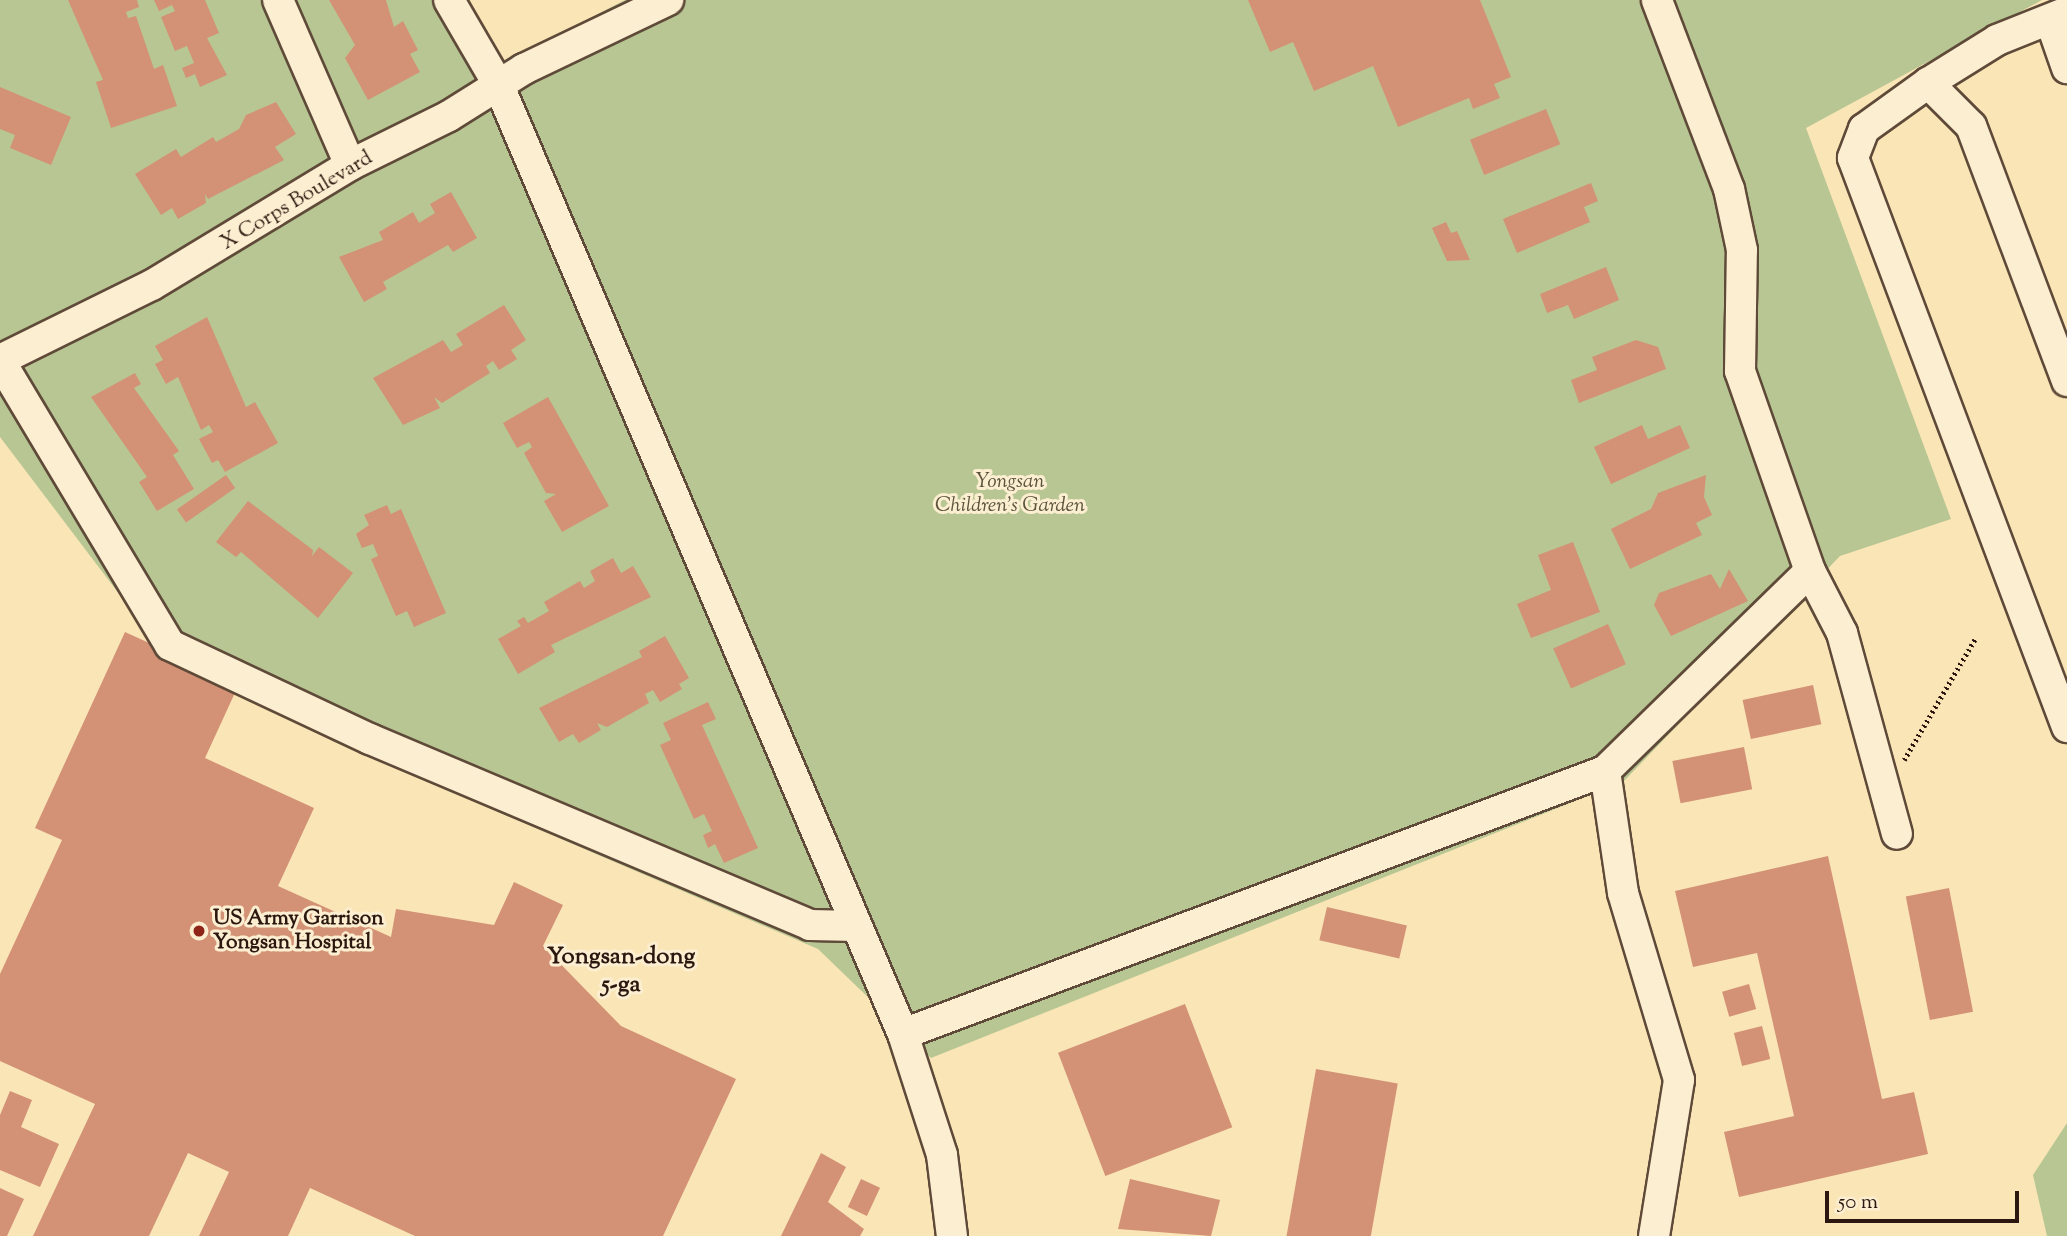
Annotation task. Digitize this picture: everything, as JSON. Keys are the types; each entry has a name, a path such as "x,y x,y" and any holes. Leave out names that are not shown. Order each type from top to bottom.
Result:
{"lane":[{"path":"278,0 350,165"},
{"path":"449,0 499,86 903,1034 942,1155 952,1236"},
{"name":"X Corps Boulevard","path":"0,361 234,240 350,165 667,0"},
{"path":"1657,0 1729,189 1742,250 1740,371 1810,571 1842,633 1897,834"},
{"path":"2067,68 2059,17 1997,40 1928,83 1864,129 1853,158 2067,727"},
{"path":"1928,83 1971,126 2067,381"},
{"path":"0,361 170,645 370,739 810,925 856,926"},
{"path":"903,1034 1605,771 1810,571"},
{"path":"1605,771 1623,893 1679,1080 1654,1236"}],"path":[{"path":"1884,786 1925,734 1975,639"}],"green space":[{"name":"Yongsan Children's Garden","path":"0,0 468,0 503,63 625,0 2042,0 1806,128 1951,519 1840,556 1623,782 931,1058 818,949 332,741 132,611 0,437"},
{"path":"2067,1123 2067,1236 2047,1236 2033,1175"}],"building":[{"path":"68,0 137,0 139,7 126,12 128,18 136,16 154,69 163,65 177,106 111,128 96,82 103,80"},
{"path":"154,0 205,0 219,33 207,38 227,75 200,87 195,74 186,78 182,68 194,63 187,46 175,51 161,17 175,11 172,5 159,11"},
{"path":"329,0 386,0 394,27 403,21 418,50 410,54 420,72 368,100 345,58 355,45"},
{"path":"1248,0 1480,0 1511,77 1494,84 1500,98 1473,109 1469,98 1398,127 1373,66 1314,91 1293,42 1270,52"},
{"path":"0,87 71,117 51,165 10,148 15,135 0,129"},
{"path":"276,102 296,134 275,147 284,160 208,199 205,194 206,203 178,219 172,208 161,215 135,174 176,149 181,157 213,137 216,142 239,129 246,115"},
{"path":"1546,109 1560,144 1484,175 1470,140"},
{"path":"1591,183 1598,201 1584,207 1590,222 1517,253 1503,219"},
{"path":"451,192 477,238 453,252 448,245 383,282 387,289 364,302 339,257 383,240 379,232 413,212 419,223 435,213 430,204"},
{"path":"1446,222 1451,233 1457,231 1470,260 1447,261 1432,228"},
{"path":"1606,267 1619,300 1574,319 1568,305 1547,313 1540,294"},
{"path":"504,305 526,340 511,350 517,359 499,370 493,361 486,366 490,373 442,403 434,397 440,408 403,425 373,378 443,340 451,352 463,345 456,334"},
{"path":"207,317 246,407 255,402 278,443 225,472 218,460 212,463 199,439 213,432 209,425 201,430 178,377 166,384 155,364 163,360 155,346"},
{"path":"1636,340 1658,347 1666,369 1579,403 1571,380 1597,370 1592,357"},
{"path":"135,373 141,384 134,388 179,451 173,455 194,489 157,511 139,482 147,477 91,397"},
{"path":"548,397 609,506 562,532 544,501 556,494 546,493 524,453 532,447 529,442 517,448 503,423"},
{"path":"1642,425 1648,439 1680,425 1690,448 1611,484 1594,447"},
{"path":"226,475 235,488 186,523 177,509"},
{"path":"1706,475 1704,497 1712,515 1696,523 1702,535 1630,569 1611,529 1651,509 1658,493"},
{"path":"248,501 313,550 312,556 319,547 353,573 318,618 241,552 236,557 216,542"},
{"path":"387,505 391,514 401,509 446,613 414,627 407,611 396,616 371,559 378,556 373,544 362,548 356,534 369,525 364,515"},
{"path":"1573,542 1600,612 1531,638 1517,604 1551,590 1538,555"},
{"path":"613,558 621,573 633,566 651,597 551,645 555,652 518,674 498,639 521,626 517,621 524,617 528,623 549,611 544,602 580,581 584,588 595,581 590,571"},
{"path":"1729,569 1748,601 1671,636 1654,605 1659,593 1711,574 1720,589"},
{"path":"1608,624 1626,664 1571,689 1553,648"},
{"name":"US Army Garrison Yongsan Hospital","path":"125,632 239,684 205,758 314,808 278,886 391,937 396,909 494,925 514,882 563,905 543,946 621,1026 736,1079 663,1236 415,1236 310,1188 288,1236 199,1236 229,1172 188,1153 149,1236 33,1236 95,1104 0,1061 0,974 62,840 35,828"},
{"path":"665,636 689,678 679,684 682,689 660,702 653,690 645,694 649,703 607,727 597,723 601,730 579,743 573,734 559,742 539,708 642,657 639,651"},
{"path":"1813,685 1821,724 1751,739 1743,700"},
{"path":"708,702 716,719 702,725 758,848 724,863 715,844 708,848 703,835 712,831 704,814 694,819 660,745 671,740 663,723"},
{"path":"1744,747 1752,789 1681,803 1672,761"},
{"path":"1828,856 1882,1099 1914,1092 1928,1154 1739,1197 1724,1132 1794,1116 1757,953 1693,967 1675,891"},
{"path":"1949,888 1973,1012 1930,1020 1906,896"},
{"path":"1327,907 1407,925 1399,959 1319,940"},
{"path":"1749,984 1756,1009 1729,1017 1722,992"},
{"path":"1185,1004 1232,1127 1105,1176 1058,1053"},
{"path":"1762,1026 1770,1059 1742,1066 1734,1033"},
{"path":"1316,1069 1398,1083 1371,1236 1287,1236"},
{"path":"10,1091 32,1100 21,1127 59,1144 40,1187 0,1170 0,1115"},
{"path":"821,1153 846,1167 828,1202 864,1229 860,1236 781,1236"},
{"path":"861,1179 880,1188 867,1216 848,1207"},
{"path":"1130,1179 1220,1200 1211,1236 1118,1229"},
{"path":"0,1188 24,1199 7,1236 0,1236"}],"place":[{"name":"US Army Garrison Yongsan Hospital","path":"199,931"}],"district":[{"name":"Yongsan-dong 5-ga","path":"621,972"}]}
